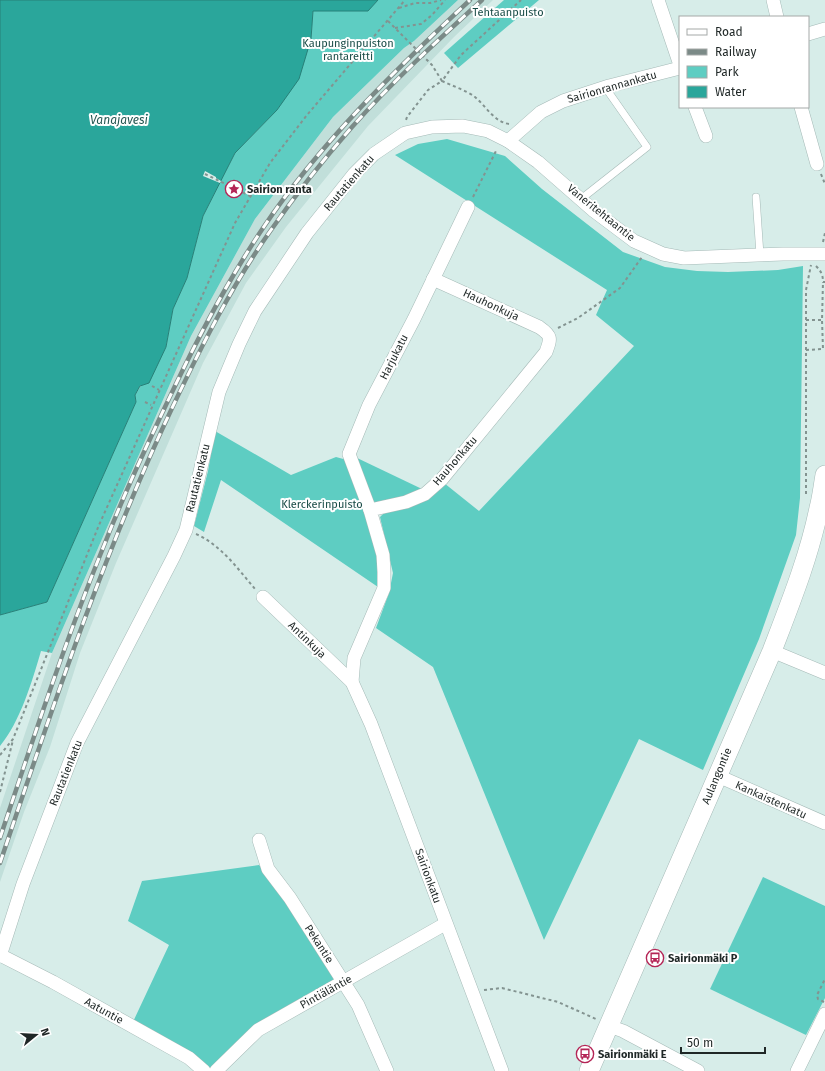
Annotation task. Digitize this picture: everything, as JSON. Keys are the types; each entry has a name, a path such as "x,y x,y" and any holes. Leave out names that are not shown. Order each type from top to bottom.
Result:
{"main road":[{"name":"Aulangontie","path":"589,1071 604,1024 718,776 772,650 796,586 809,545 819,509 825,475"}],"street":[{"path":"658,0 679,63"},
{"path":"773,0 778,16"},
{"path":"809,34 825,28"},
{"name":"Sairionrannankatu","path":"503,144 541,112 563,101 605,87 679,66"},
{"path":"695,108 706,136"},
{"path":"801,108 817,164"},
{"name":"Rautatienkatu","path":"0,955 23,884 77,744 186,530 219,392 238,344 256,311 307,233 354,174 374,154 405,133 432,127 462,126 488,131 503,144"},
{"name":"Vaneritehtaantie","path":"503,144 538,162 594,211 634,241 663,254 684,258 760,255 819,257"},
{"name":"Harjukatu","path":"370,510 349,454 369,405 414,319 468,207"},
{"name":"Hauhonkuja","path":"433,279 539,327 548,333"},
{"name":"Hauhonkatu","path":"370,510 406,502 425,494 442,479 546,352 550,338 548,333"},
{"path":"352,682 354,658 384,588 383,555 370,510"},
{"name":"Antinkuja","path":"263,597 352,682"},
{"path":"772,650 825,673"},
{"name":"Sairionkatu","path":"352,682 370,724 502,1071"},
{"name":"Kankaistenkatu","path":"718,776 825,823"},
{"name":"Pekantie","path":"259,840 268,868 290,898 345,981 358,1005 387,1071"},
{"name":"Pintiäläntie","path":"216,1071 258,1030 445,924"},
{"name":"Aatuntie","path":"0,955 53,982 189,1058 204,1071"},
{"path":"797,1071 825,1014"},
{"path":"604,1024 623,1031 698,1071"}],"lane":[{"path":"582,199 647,147 605,87"},
{"path":"756,196 760,255"}],"path":[{"path":"0,792 13,739 98,525 235,223 270,164 307,116 405,0"},
{"path":"398,8 415,3 430,3 441,0"},
{"path":"395,28 421,24 432,15 445,0"},
{"path":"405,133 407,117 428,90 442,81 461,55 521,0"},
{"path":"388,21 432,65 442,81 474,97 495,117 504,123"},
{"path":"468,207 488,164 503,144"},
{"path":"205,174 250,196"},
{"path":"806,498 806,290 819,257 825,233"},
{"path":"548,333 578,318 620,288 645,253"},
{"path":"806,350 822,349 824,282 820,269 819,257"},
{"path":"806,320 822,320"},
{"path":"152,386 159,390"},
{"path":"144,402 152,405"},
{"path":"186,530 207,539 231,561 263,597"},
{"path":"0,755 13,739"},
{"path":"825,979 817,995 818,1000 825,1003"},
{"path":"471,991 502,988 544,998 558,1002 604,1024"}],"shaded area":[{"path":"458,0 493,0 454,37 368,126 286,227 246,283 203,363 116,563 80,653 50,747 24,812 0,882 0,808 52,653 191,336 255,219 333,117 404,48 414,41"}],"green space":[{"name":"Kaupunginpuiston rantareitti","path":"378,0 458,0 414,41 404,48 333,117 255,219 191,336 52,653 41,651 25,701 14,725 0,746 0,615 47,602 136,402 135,395 166,347 173,309 187,278 203,216 235,153 277,110 311,39 313,10 367,11"},
{"name":"Tehtaanpuisto","path":"504,0 539,0 458,68 444,53"},
{"path":"447,139 505,156 542,189 623,252 665,267 697,271 728,272 778,270 803,266 800,498 796,535 759,639 703,770 639,739 544,940 433,667 376,628 389,593 393,573 380,517 386,511 444,483 479,511 634,346 596,315 607,290 395,155 418,144"},
{"name":"Klerckerinpuisto","path":"215,431 291,475 336,457 347,460 366,513 377,553 378,587 221,480 204,532 194,526 208,471"},
{"path":"355,457 422,489 408,497 377,505 371,498"},
{"path":"259,865 269,877 335,980 210,1071 132,1024 169,945 128,921 142,881"},
{"path":"763,877 825,906 825,998 806,1035 710,989"}],"water":[{"name":"Vanajavesi","path":"0,0 378,0 368,11 313,11 311,39 299,79 277,110 235,153 203,216 187,278 173,309 166,347 149,383 140,386 135,395 136,402 47,602 0,615"}],"pier":[{"path":"205,171 221,181 220,183 203,176"}],"railway":[{"path":"0,838 63,652 111,528 137,467 170,397 194,347 220,299 263,228 309,166 387,80 470,0"},
{"path":"0,863 59,690 101,575 124,518 173,406 206,338 230,294 280,217 341,139 399,78 482,0"}],"place":[{"name":"Sairion ranta","path":"234,189"},
{"name":"Sairionmäki P","path":"655,958"},
{"name":"Sairionmäki E","path":"585,1054"}]}
